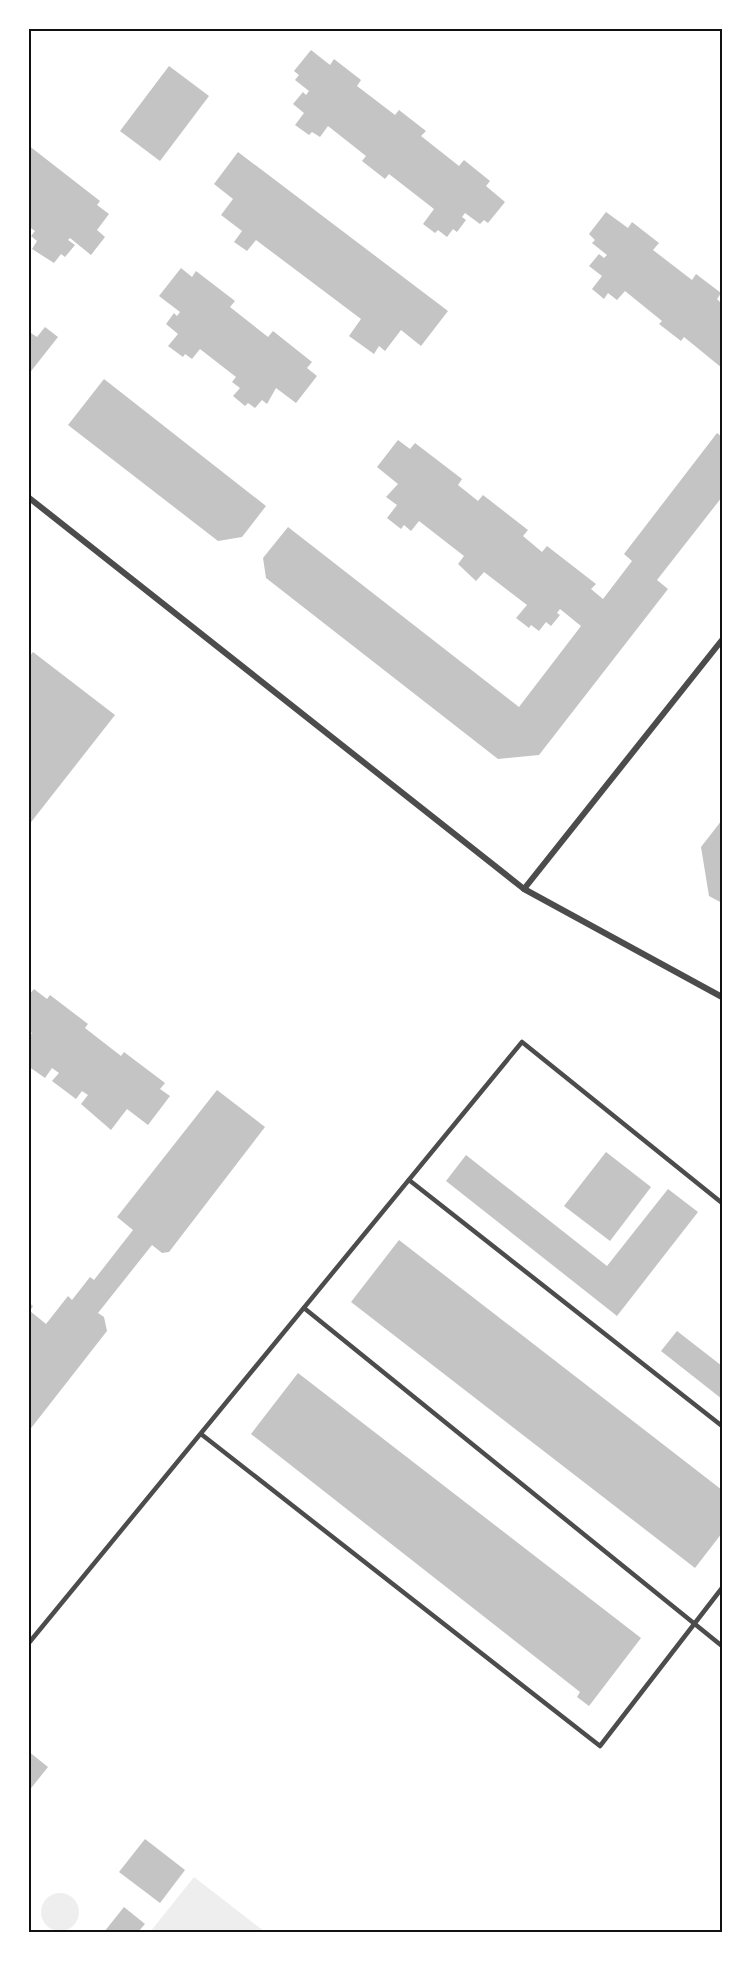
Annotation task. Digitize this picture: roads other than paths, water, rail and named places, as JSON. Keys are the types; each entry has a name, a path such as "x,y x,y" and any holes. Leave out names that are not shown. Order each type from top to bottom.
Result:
{"street":[{"path":"28,498 524,889 723,997"},
{"path":"524,889 723,640"}],"lane":[{"path":"28,1644 522,1042 723,1203"},
{"path":"409,1180 723,1426"},
{"path":"304,1308 723,1646"},
{"path":"201,1434 600,1746 723,1588"}]}
